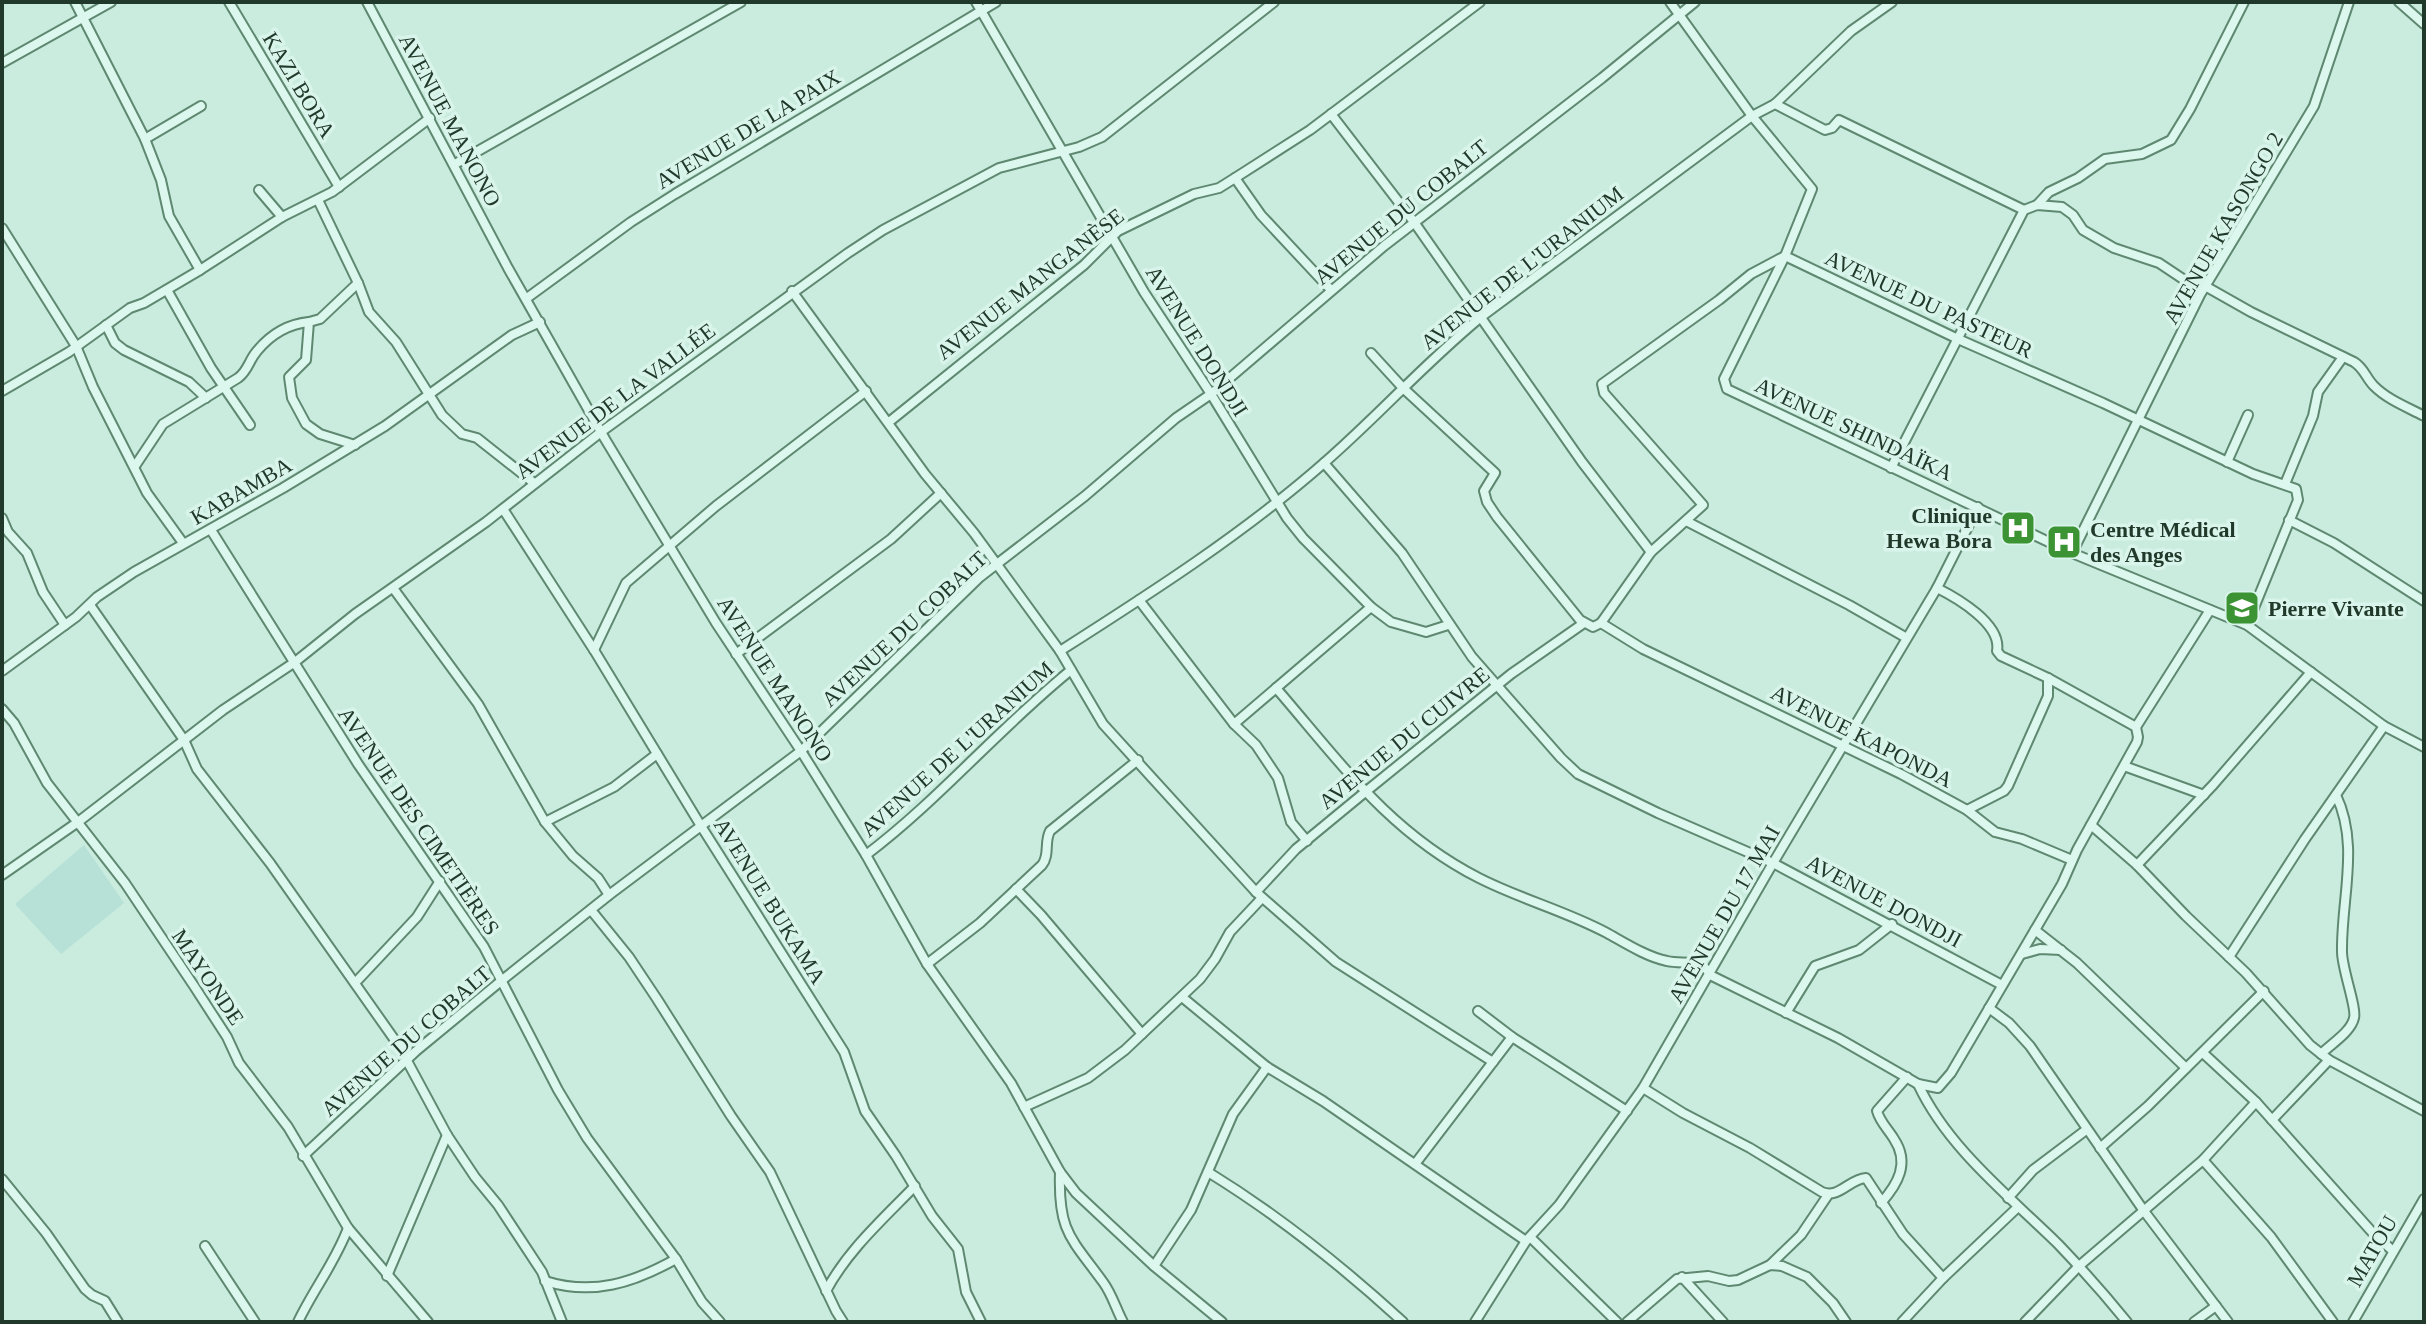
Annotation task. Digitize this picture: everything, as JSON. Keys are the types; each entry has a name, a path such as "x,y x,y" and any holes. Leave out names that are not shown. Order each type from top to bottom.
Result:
{"street":[{"path":"75,2 145,139 161,180 169,216 200,270"},
{"path":"2,63 111,2"},
{"name":"KAZI BORA","path":"229,2 339,187"},
{"name":"AVENUE MANONO","path":"367,2 479,214 601,432 736,654 866,855 927,964 1011,1083 1060,1172 1076,1193 1154,1266 1222,1322"},
{"path":"455,164 741,2"},
{"name":"AVENUE DE LA PAIX","path":"527,298 675,194 978,6 996,2"},
{"name":"AVENUE DE LA VALLÉE","path":"2,875 78,822 223,710 295,662 503,509 601,432 792,291 883,230 981,177 1017,162 1091,143 1274,2"},
{"name":"AVENUE MANGANÈSE","path":"889,422 1084,265 1124,227 1194,194 1219,188 1235,178 1331,114 1480,2"},
{"path":"1371,353 1403,388 1495,473 1484,491 1491,509 1584,623 1595,627 1601,623 1651,552 1701,510 1702,503 1601,386 1751,274 1785,256 1811,196 1811,186 1752,116 1670,2"},
{"name":"AVENUE DU COBALT","path":"303,1156 407,1060 501,981 609,895 801,751 962,592 1094,488 1176,418 1211,394 1414,222 1602,78 1695,2"},
{"name":"AVENUE DE L'URANIUM","path":"1060,651 1243,528 1324,463 1447,345 1481,317 1752,116 1775,104 1851,31 1892,2"},
{"path":"2037,205 2049,192 2078,178 2105,159 2142,154 2171,140 2244,2"},
{"name":"AVENUE KASONGO 2","path":"2072,553 2205,286 2314,106 2349,2"},
{"path":"2399,2 2424,24"},
{"name":"AVENUE DONDJI","path":"978,6 1164,325 1303,538 1371,607 1391,622 1426,632 1448,625"},
{"path":"1775,104 1825,130 1832,128 1839,120 2024,210"},
{"path":"145,139 201,106"},
{"path":"1331,114 1414,222 1582,462 1651,552"},
{"path":"2,391 76,346 130,308 167,290 282,217 339,187 430,118"},
{"path":"1235,178 1261,215 1331,290"},
{"path":"259,190 282,217"},
{"path":"318,200 369,312 396,342 455,429 483,442 534,483"},
{"path":"1891,468 2024,210 2037,205 2062,207 2073,215 2083,230 2114,248 2159,263 2183,279 2205,286 2251,312 2359,364 2373,385 2424,416"},
{"name":"KABAMBA","path":"2,228 76,346 93,387 156,508 183,543 211,530 355,445 512,335 540,322"},
{"name":"AVENUE DU PASTEUR","path":"1785,256 2227,462 2285,484"},
{"name":"AVENUE SHINDAÏKA","path":"1785,256 1724,379 1725,386 1731,391 2072,553 2247,625 2384,726 2424,747"},
{"path":"135,466 163,424 245,373 257,350 274,334 295,323 320,319 358,283"},
{"path":"167,290 211,368 250,425"},
{"path":"792,291 1060,651 1093,710 1259,895 1336,962 1493,1062"},
{"path":"309,322 306,360 289,377 292,398 306,424 320,434 355,445"},
{"path":"106,325 115,343 124,350 189,382 206,398"},
{"path":"2247,625 2299,494 2285,484 2313,416 2318,392 2343,357"},
{"path":"594,650 626,583 716,506 866,391"},
{"path":"2227,462 2248,415"},
{"name":"AVENUE DONDJI","path":"1324,463 1402,553 1448,625 1496,685 1570,767 1586,779 1773,863 2002,985"},
{"path":"736,654 891,539 941,493"},
{"name":"AVENUE DU 17 MAI","path":"1475,1322 1528,1239 1559,1205 1643,1088 1905,637 1937,588 1978,507"},
{"name":"AVENUE BUKAMA","path":"503,509 844,1052 865,1111 932,1216 958,1249 966,1292 981,1322"},
{"path":"2,518 8,532 27,553 50,603 65,625"},
{"path":"2289,520 2359,558 2424,601"},
{"path":"1688,522 1905,637"},
{"name":"AVENUE DES CIMETIÈRES","path":"211,530 351,753 484,947 587,1138 676,1259 702,1302 720,1322"},
{"path":"2,671 65,625 97,597 183,543"},
{"path":"393,588 478,704 545,822 573,856 598,878 609,895"},
{"path":"1937,588 1961,600 1982,619 1998,643 1997,651 2001,656 2048,678 2136,727"},
{"path":"1139,600 1234,724 1256,745 1278,778 1291,822 1307,841"},
{"path":"90,605 184,740 197,769 270,863 407,1060 447,1135 498,1205 545,1281 560,1321"},
{"path":"1234,724 1371,607"},
{"path":"1276,688 1364,793 1428,847 1478,877 1576,917 1662,960 1701,964 1710,975 1838,1038 1918,1084 1932,1088 1943,1085 2022,954 2138,739 2136,727 2210,610"},
{"name":"AVENUE DU CUIVRE","path":"1024,1107 1096,1073 1142,1034 1207,970 1230,932 1307,841 1496,685 1584,623"},
{"name":"AVENUE KAPONDA","path":"1601,623 1643,649 1901,774 1967,810 1995,832 2022,839 2072,860"},
{"name":"AVENUE DE L'URANIUM","path":"866,855 919,812 1071,670"},
{"path":"2137,865 2204,795 2311,672"},
{"path":"1967,810 2008,786 2048,696 2048,678"},
{"name":"MAYONDE","path":"2,709 14,723 47,783 125,883 227,1037 239,1063 288,1127 303,1156"},
{"path":"2229,957 2384,726"},
{"path":"545,822 614,787 657,754"},
{"path":"927,964 980,923 1045,861 1050,831 1138,760"},
{"path":"2124,766 2204,795"},
{"path":"2321,1054 2350,1026 2355,1014 2341,951 2348,897 2348,827 2336,795"},
{"path":"2091,825 2137,865 2264,991 2321,1054 2424,1111"},
{"path":"355,983 417,917 440,881"},
{"path":"1016,889 1142,1034"},
{"path":"591,910 636,968 770,1172 843,1322"},
{"path":"1786,1013 1815,966 1859,950 1892,924"},
{"path":"2035,930 2062,950 2186,1068"},
{"path":"2022,954 2040,949 2062,950"},
{"path":"2100,1148 2148,1106 2264,991"},
{"path":"1182,997 1267,1067 1528,1239 1617,1322"},
{"path":"1989,1008 2009,1023 2030,1046 2144,1211 2228,1322"},
{"path":"1478,1011 1512,1037 1627,1111"},
{"path":"1415,1164 1512,1037"},
{"path":"2203,1053 2256,1102 2372,1232 2393,1251"},
{"path":"2272,1120 2329,1060"},
{"path":"1154,1266 1191,1210 1233,1114 1267,1067"},
{"path":"1881,1203 1897,1185 1900,1169 1896,1142 1877,1111 1907,1077"},
{"path":"1918,1084 1932,1112 2008,1198 2079,1266 2127,1322"},
{"path":"1643,1088 1828,1195 1836,1194 1863,1178 1903,1234 1943,1278"},
{"path":"2025,1322 2079,1266 2203,1160 2256,1102"},
{"path":"2008,1198 2033,1170 2086,1130"},
{"path":"387,1276 447,1135"},
{"path":"303,1156 348,1228 428,1322"},
{"path":"2203,1160 2271,1237 2333,1322"},
{"path":"1060,1172 1060,1207 1066,1232 1105,1284 1123,1322"},
{"path":"1208,1172 1289,1227 1403,1322"},
{"path":"2,1179 85,1289 105,1301 118,1322"},
{"path":"826,1291 836,1272 856,1248 915,1186"},
{"path":"1627,1322 1682,1277 1738,1280 1770,1265 1801,1235 1828,1195"},
{"name":"MATOU","path":"2353,1322 2424,1199"},
{"path":"1902,1322 2018,1207"},
{"path":"298,1322 348,1228"},
{"path":"205,1246 255,1322"},
{"path":"545,1281 562,1286 598,1288 626,1281 676,1259"},
{"path":"1770,1265 1782,1266 1807,1277 1833,1303 1846,1322"},
{"path":"1682,1277 1723,1322"},
{"path":"2194,1322 2216,1306"}],"shaded area":[{"path":"84,845 124,903 61,954 15,904"}],"place":[{"name":"Clinique Hewa Bora","path":"2018,528"},
{"name":"Centre Médical des Anges","path":"2064,542"},
{"name":"Pierre Vivante","path":"2242,608"}]}
